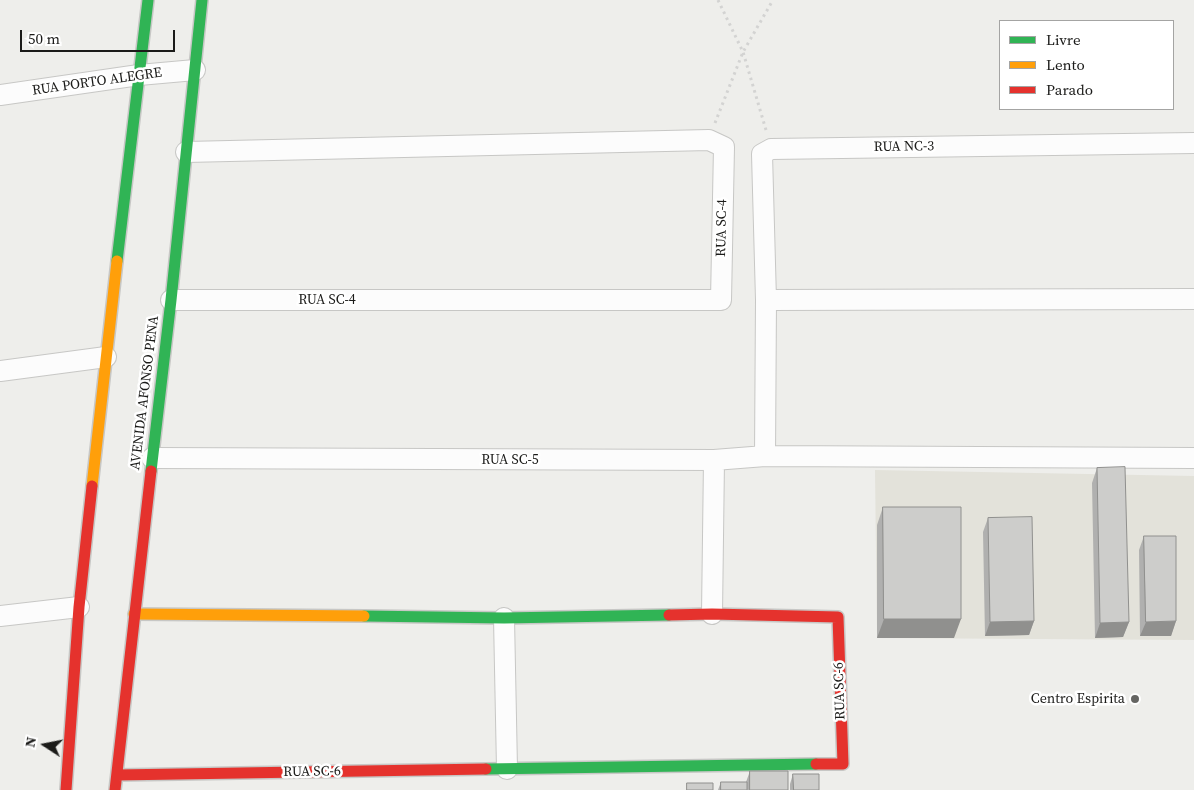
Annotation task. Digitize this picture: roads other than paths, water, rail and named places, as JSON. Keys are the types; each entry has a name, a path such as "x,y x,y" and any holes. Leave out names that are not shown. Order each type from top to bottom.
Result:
{"street":[{"path":"66,790 79,606 148,0"},
{"name":"AVENIDA AFONSO PENA","path":"115,790 171,300 202,0"},
{"name":"RUA PORTO ALEGRE","path":"0,95 139,75 195,70"},
{"name":"RUA SC-4","path":"171,300 721,300 724,146 709,140 186,152"},
{"name":"RUA NC-3","path":"766,300 762,154 771,149 1194,143"},
{"path":"765,456 766,300 1194,299"},
{"path":"0,371 106,357"},
{"path":"712,614 714,460 765,456 1194,458"},
{"name":"RUA SC-5","path":"152,458 714,460"},
{"path":"0,616 79,606"},
{"name":"RUA SC-6","path":"117,776 843,764 838,617 712,614 504,618 134,614"},
{"path":"504,618 508,769"}],"place":[{"name":"Centro Espirita","path":"1135,699"}]}
